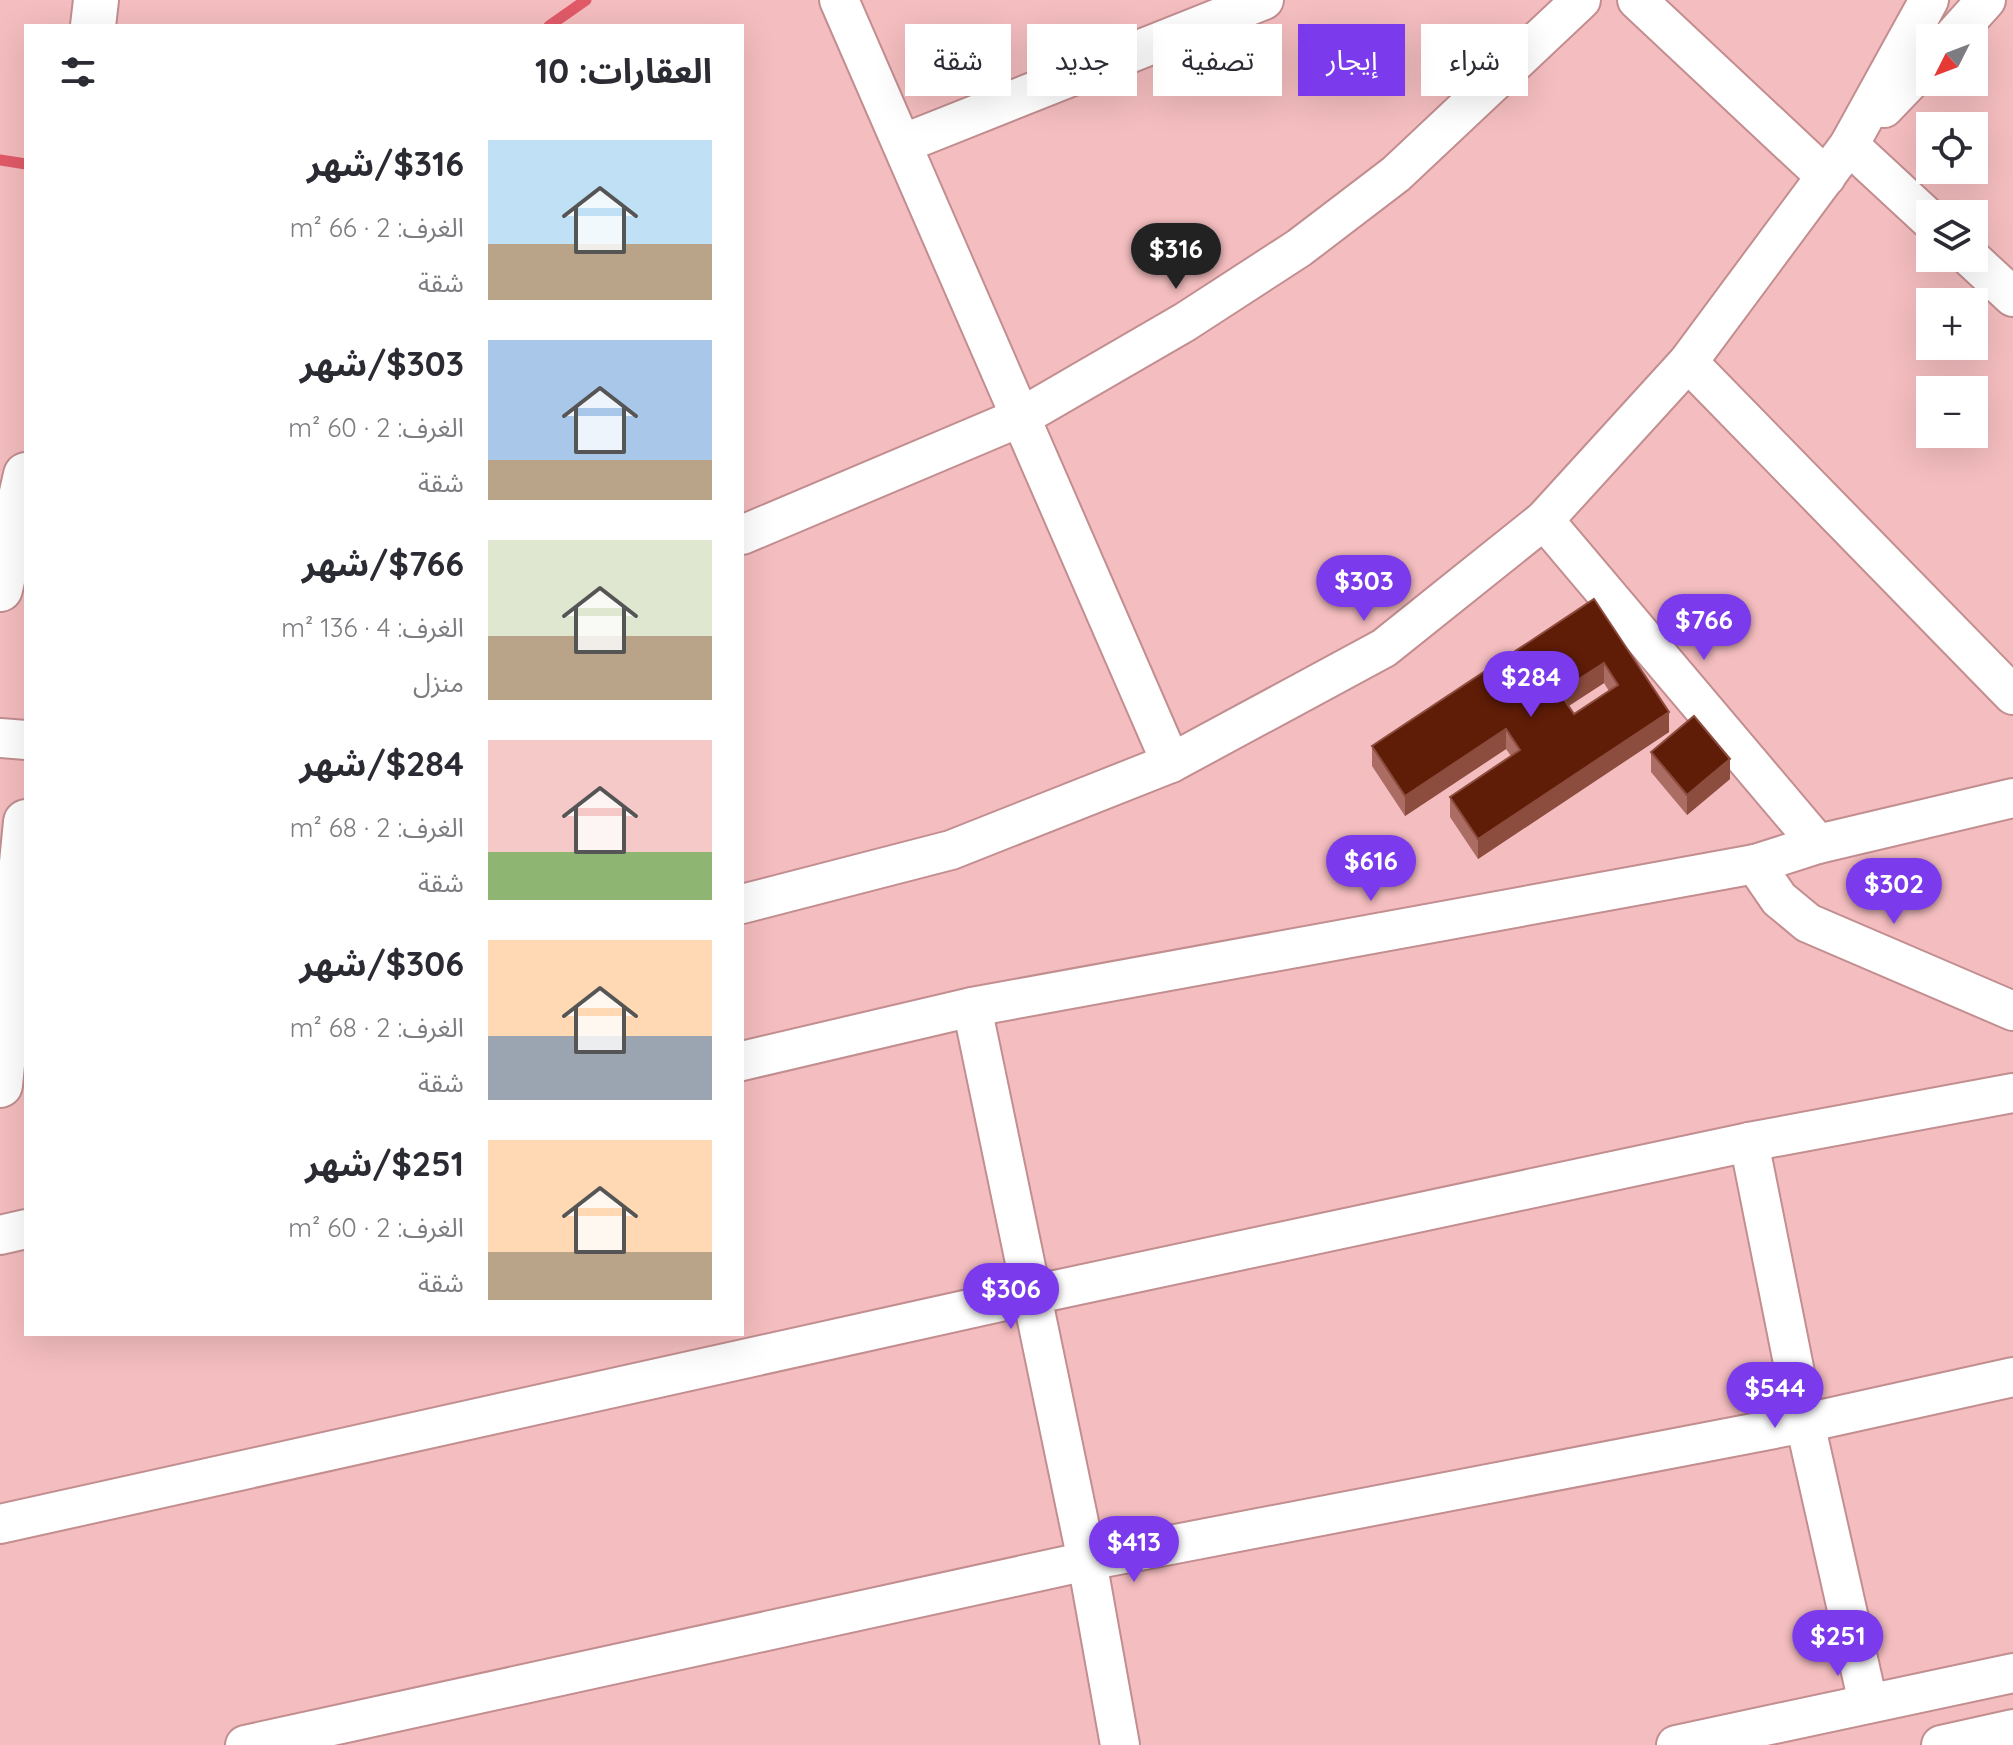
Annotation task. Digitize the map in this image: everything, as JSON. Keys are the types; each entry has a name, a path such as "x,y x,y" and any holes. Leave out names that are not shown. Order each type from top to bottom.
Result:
{"main road":[{"path":"93,24 96,0"},
{"path":"0,589 24,483"},
{"path":"0,1085 24,851"}],"street":[{"path":"839,0 1171,763"},
{"path":"902,144 1264,0"},
{"path":"744,534 1021,417 1185,322 1299,248 1396,174 1581,0"},
{"path":"1637,0 1826,177"},
{"path":"744,903 951,850 1171,763 1384,648 1544,520 1688,362 1849,145 1929,0"},
{"path":"1965,24 1986,0"},
{"path":"1849,145 1916,75"},
{"path":"1849,145 1916,207"},
{"path":"1986,272 2013,297"},
{"path":"1688,362 2013,695"},
{"path":"1544,520 1818,844"},
{"path":"0,738 24,740"},
{"path":"744,1061 972,1007 1755,864 1818,844 2013,798"},
{"path":"1755,864 1779,899 1808,923 2013,1011"},
{"path":"972,1007 1087,1561 1120,1745"},
{"path":"0,1092 24,1086"},
{"path":"0,1524 1032,1295 1749,1142 2013,1093"},
{"path":"1749,1142 1805,1423 1868,1703"},
{"path":"0,1235 24,1229"},
{"path":"245,1745 1087,1561 1805,1423 2013,1377"},
{"path":"1676,1745 2013,1673"},
{"path":"1941,1745 2013,1729"}],"building":[{"path":"1594,599 1669,712 1478,839 1450,797 1520,750 1506,729 1405,796 1372,746","holes":["1604,663 1618,685 1574,714 1559,692"]},
{"path":"1694,716 1730,759 1687,795 1651,752"}],"waterway":[{"path":"552,24 586,0"},
{"path":"0,160 24,164"}]}
